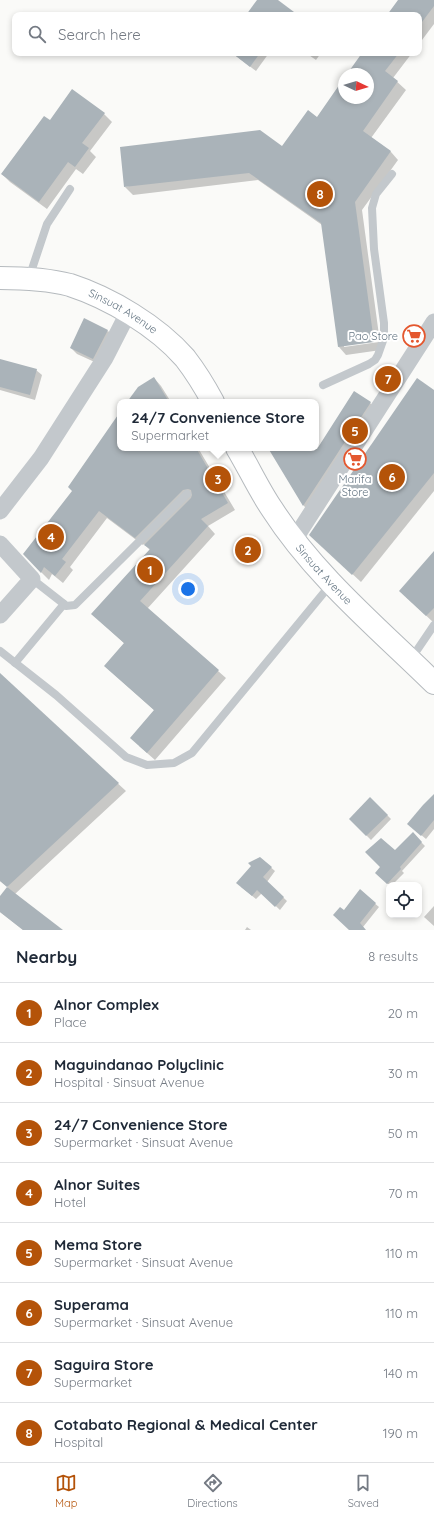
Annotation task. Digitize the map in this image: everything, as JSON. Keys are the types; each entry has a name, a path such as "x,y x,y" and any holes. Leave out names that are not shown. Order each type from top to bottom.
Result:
{"main road":[{"name":"Sinsuat Avenue","path":"0,278 29,278 69,285 113,304 157,331 185,359 210,399"},
{"name":"Sinsuat Avenue","path":"239,451 272,509 294,540 332,584 434,683"}],"street":[{"path":"0,511 41,458 105,358 128,313"},
{"path":"294,540 434,322"},
{"path":"0,544 32,580 0,615"}],"lane":[{"path":"323,385 369,364 375,360 381,350 384,338 384,323 374,249 372,208 376,194 392,174"},
{"path":"29,278 47,224 70,189"},
{"path":"32,580 66,606 75,605 187,494"},
{"path":"0,651 56,695 126,758 147,765 174,763 192,753 332,584"},
{"path":"15,663 64,604"},
{"path":"411,660 434,625"}],"building":[{"path":"257,0 278,0 294,12 248,12"},
{"path":"398,0 434,0 434,6 422,22 422,12 389,12"},
{"path":"236,56 258,56 250,67"},
{"path":"360,56 397,56 385,71 398,81 363,131 391,151 355,202 374,342 338,347 321,223 249,173 124,187 120,147 260,130 282,146 308,110 317,117 338,87 338,104 374,104 374,68 351,68"},
{"path":"72,89 105,113 82,143 89,148 75,167 68,162 39,202 1,174 44,116 50,120"},
{"path":"84,318 108,330 93,359 70,348"},
{"path":"0,359 37,369 30,395 0,387"},
{"path":"154,377 167,399 129,399 138,387"},
{"path":"417,378 434,390 434,473 352,575 309,535"},
{"path":"354,391 371,402 303,506 270,451 319,451 319,446"},
{"path":"117,416 117,451 198,451 228,503 201,519 208,526 140,601 219,670 147,753 130,738 154,710 104,666 124,643 91,614 150,549 144,545 191,498 191,490 183,490 135,538 99,511 62,559 66,562 55,576 44,567 41,573 23,554 72,491 68,487"},
{"path":"434,551 434,608 426,616 399,591"},
{"path":"0,673 119,783 7,887 0,881"},
{"path":"434,794 434,820 421,836 407,824"},
{"path":"370,797 388,815 366,836 349,819"},
{"path":"413,832 422,842 400,867 401,869 386,883 375,873 380,867 365,852 381,838 395,850"},
{"path":"260,857 272,867 263,877 284,897 275,907 257,890 252,896 236,883 251,866 248,863"},
{"path":"7,887 63,930 23,930 0,912 0,896"},
{"path":"360,889 376,903 360,923 366,930 349,930 333,915 340,907 344,910"}],"place":[{"name":"Cotabato Regional & Medical Center","path":"320,194"},
{"name":"Pao Store","path":"414,336"},
{"name":"Saguira Store","path":"388,379"},
{"name":"Mema Store","path":"355,431"},
{"name":"Marifa Store","path":"355,459"},
{"name":"Superama","path":"392,477"},
{"name":"24/7 Convenience Store","path":"218,479"},
{"name":"Alnor Suites","path":"51,537"},
{"name":"Maguindanao Polyclinic","path":"248,550"},
{"name":"Alnor Complex","path":"150,570"}]}
